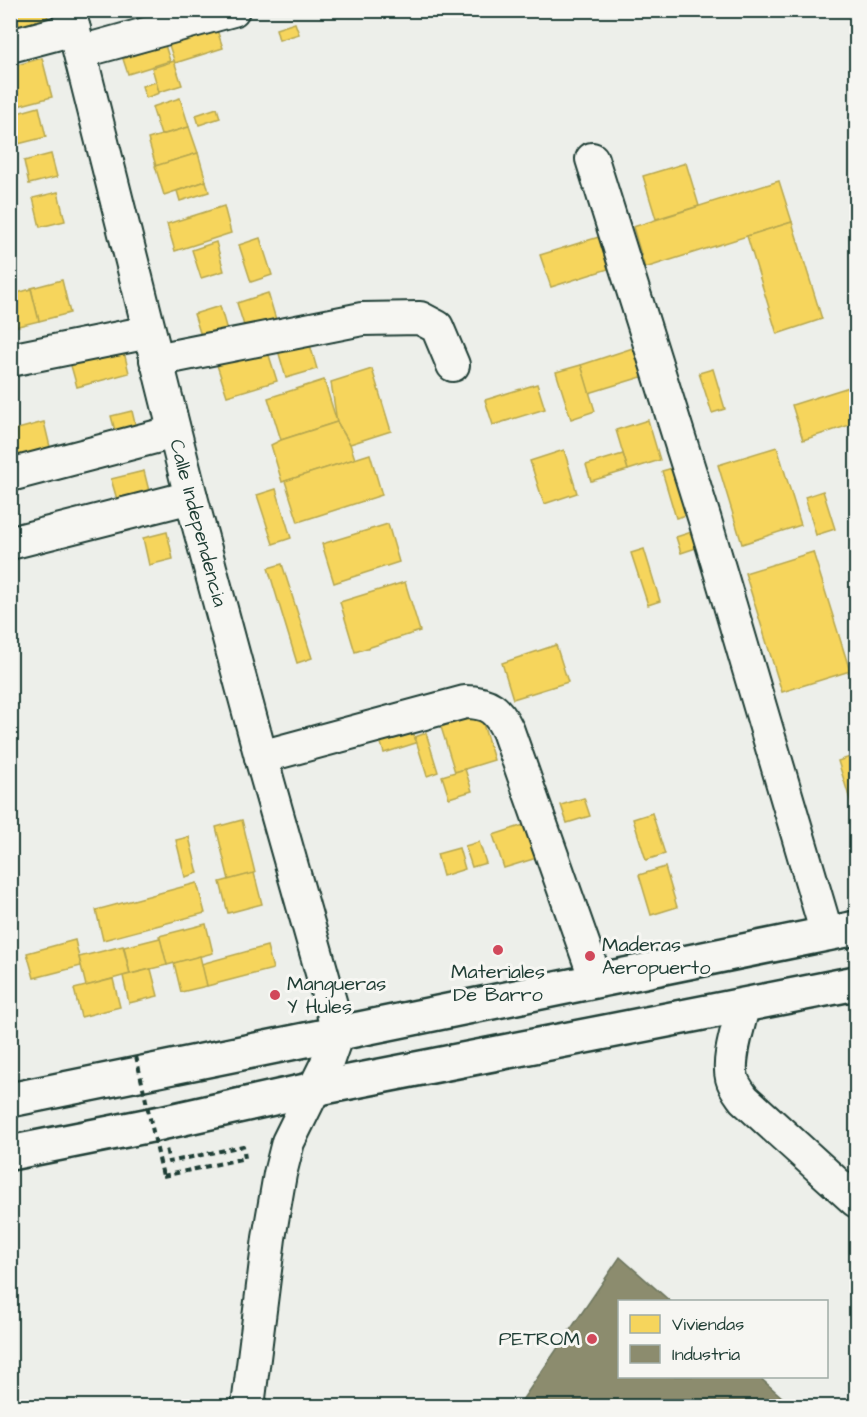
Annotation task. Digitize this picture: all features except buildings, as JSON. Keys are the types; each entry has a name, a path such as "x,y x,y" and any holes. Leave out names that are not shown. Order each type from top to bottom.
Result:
{"main road":[{"path":"10,1100 842,931"},
{"path":"10,1154 314,1089 856,983"}],"street":[{"path":"10,46 74,31 233,10"},
{"name":"Calle Independencia","path":"74,31 191,497 333,1012 337,1034"},
{"path":"592,159 707,528 842,931"},
{"path":"10,360 153,346 362,319 420,318 437,327 453,365"},
{"path":"10,475 174,432"},
{"path":"10,543 191,497"},
{"path":"261,757 465,702 480,702 490,706 501,717 508,731 596,980"},
{"path":"743,1006 731,1065 736,1089 744,1099 856,1201"},
{"path":"248,1407 269,1238 280,1174 288,1142 326,1065 337,1034"}],"path":[{"path":"136,1056 164,1176 245,1158 243,1146 169,1162 161,1123"}],"place":[{"name":"Materiales De Barro","path":"498,950"},
{"name":"Maderas Aeropuerto","path":"590,956"},
{"name":"Mangueras Y Hules","path":"275,995"},
{"name":"PETROM","path":"592,1339"}]}
